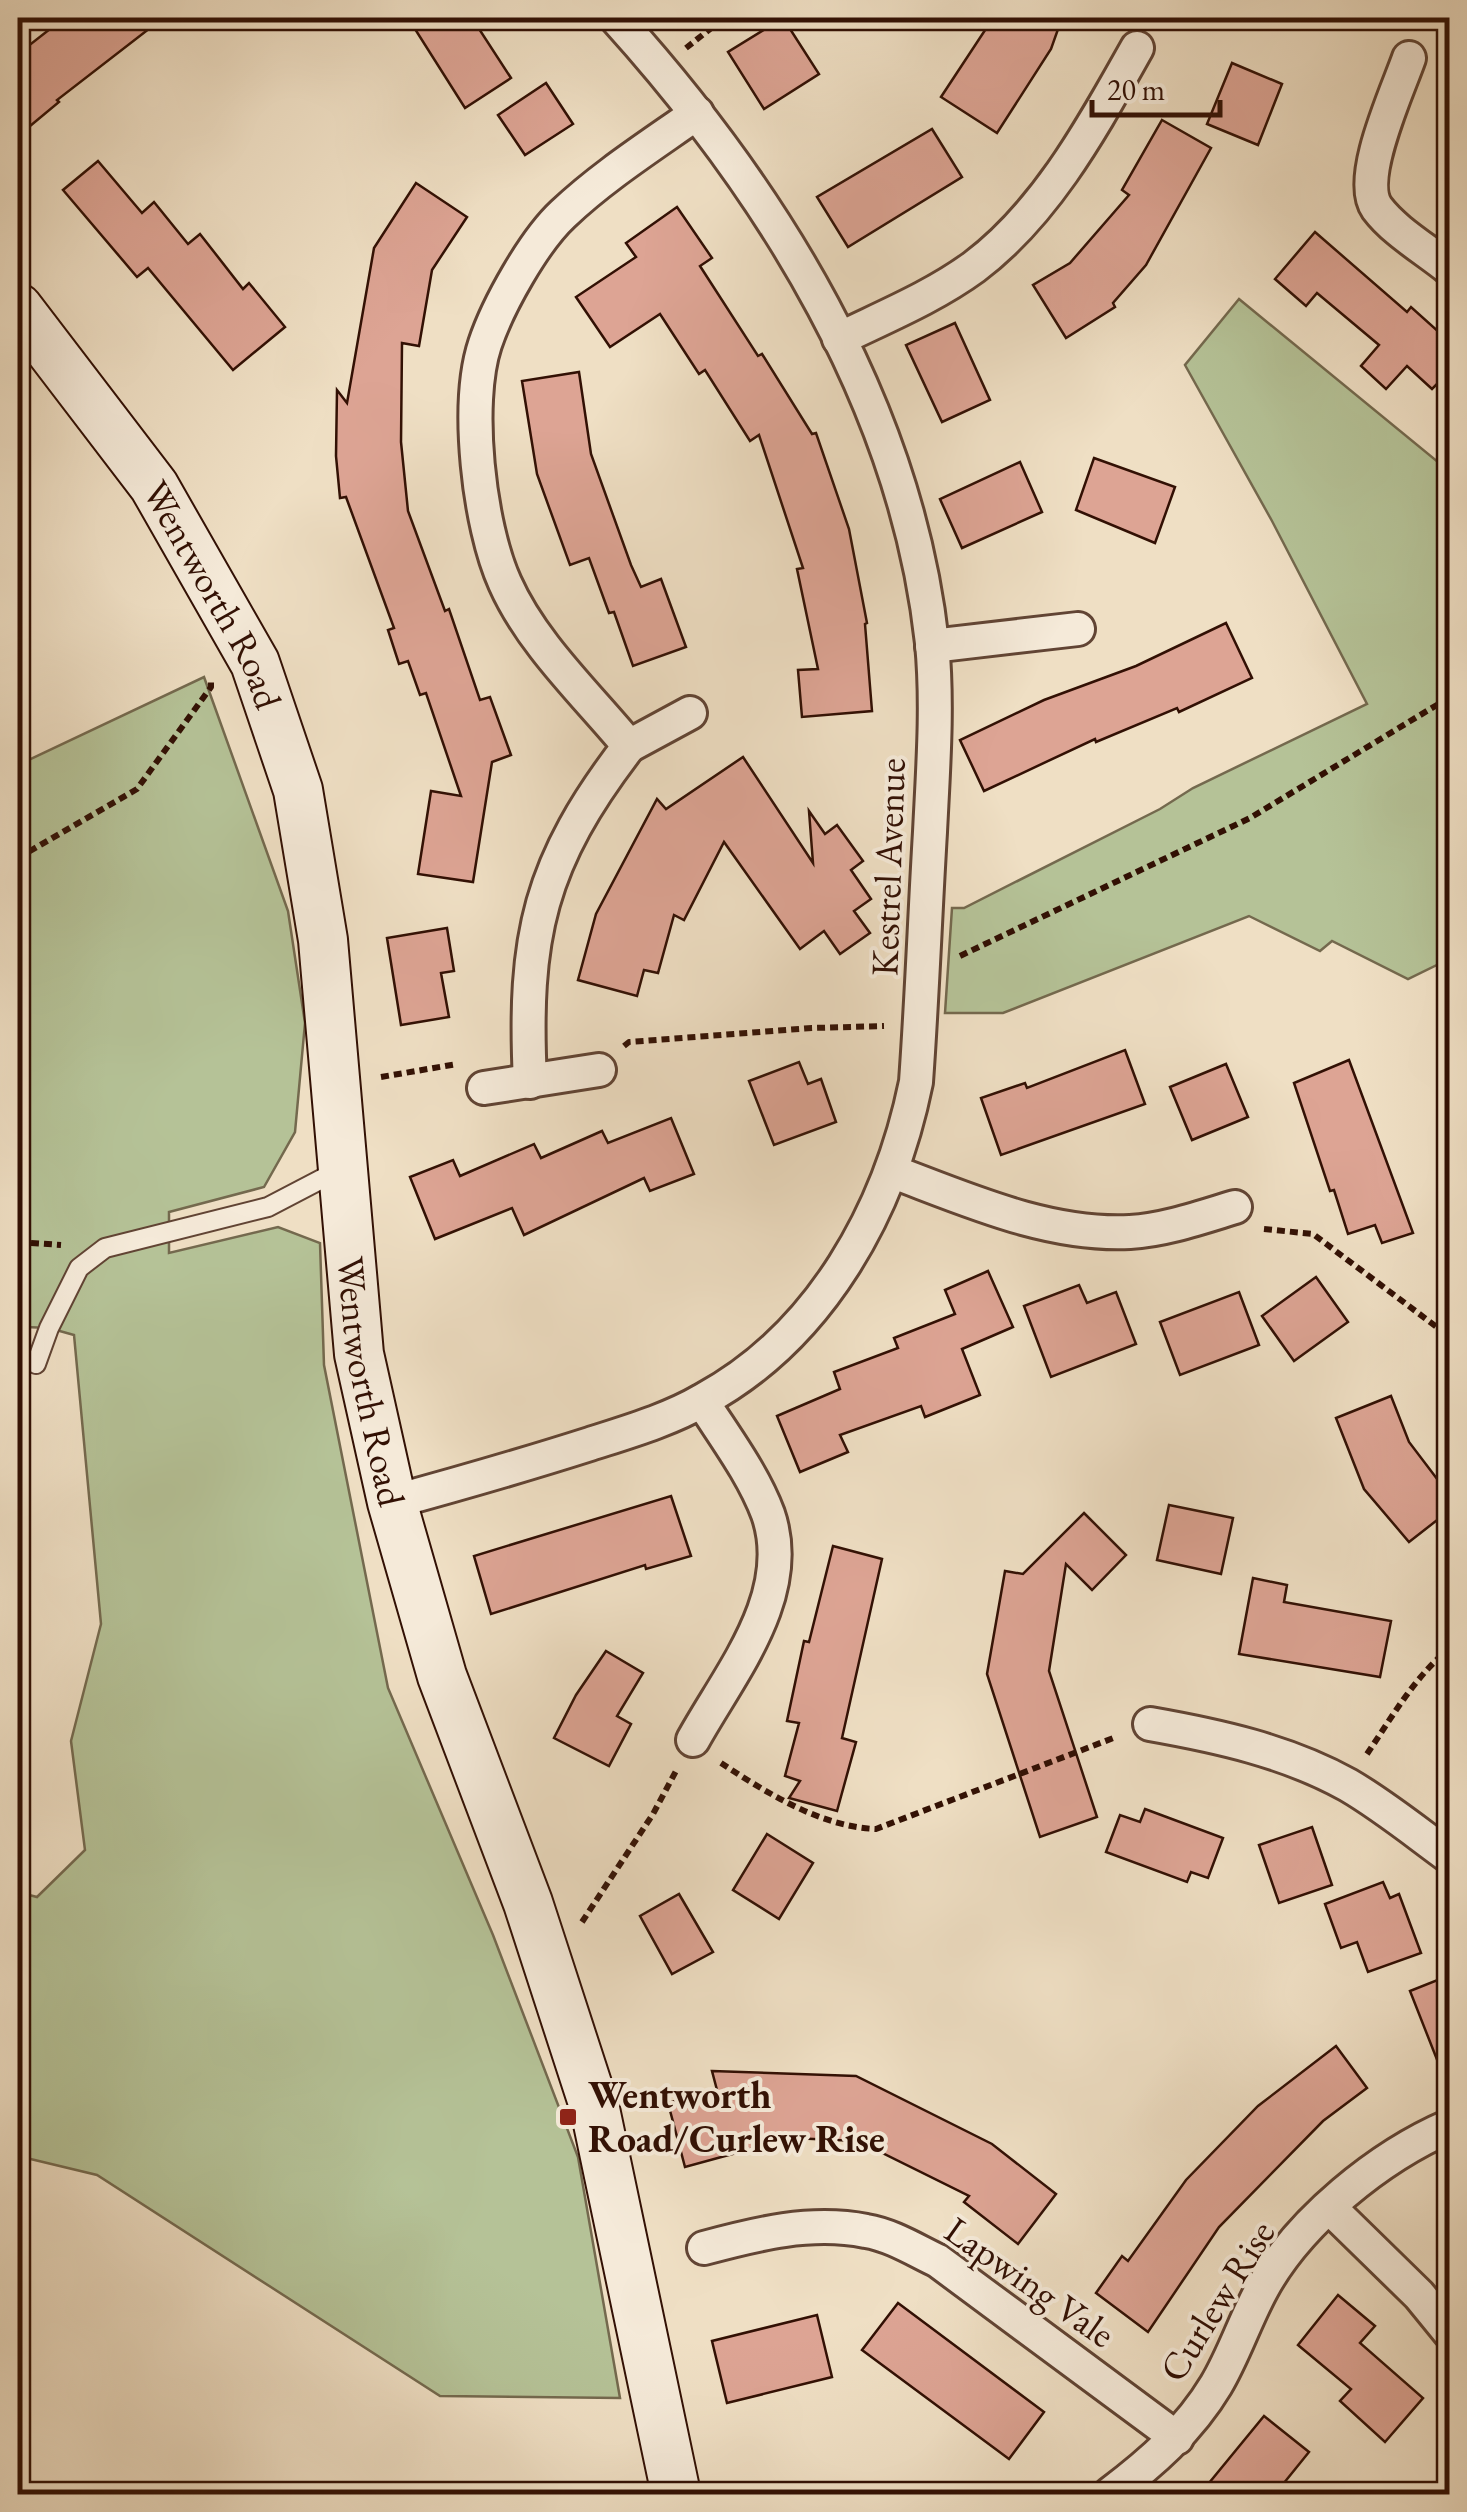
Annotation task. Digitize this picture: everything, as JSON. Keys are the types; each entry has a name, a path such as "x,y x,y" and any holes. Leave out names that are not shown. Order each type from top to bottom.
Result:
{"street":[{"name":"Kestrel Avenue","path":"392,1502 606,1439 702,1401 781,1346 830,1288 860,1239 907,1128 916,1082 933,764 932,646 920,562 901,489 874,414 839,339 754,192 661,67 616,18"},
{"path":"839,339 926,296 972,268 1013,234 1092,128 1137,48"},
{"path":"1409,58 1380,139 1371,182 1375,206 1450,269"},
{"path":"629,746 543,644 505,584 488,530 475,408 484,346 516,278 561,216 697,113"},
{"name":"Wentworth Road","path":"18,308 154,486 254,663 298,790 323,940 359,1354 392,1502 442,1676 528,1903 599,2125 664,2452 676,2494"},
{"path":"932,646 1078,629"},
{"path":"530,1082 531,953 544,894 566,843 595,790 629,746 690,713"},
{"path":"484,1088 599,1070"},
{"path":"891,1171 998,1211 1084,1228 1131,1232 1188,1221 1236,1206"},
{"path":"693,1740 758,1625 772,1588 776,1552 769,1517 757,1488 702,1401"},
{"path":"1150,1724 1226,1738 1294,1760 1348,1785 1450,1857"},
{"name":"Curlew Rise","path":"1110,2494 1177,2438 1214,2388 1263,2288 1292,2246 1387,2159 1450,2126"},
{"path":"1330,2208 1419,2296 1450,2333"},
{"name":"Lapwing Vale","path":"704,2248 762,2232 827,2226 869,2231 905,2244 938,2261 1177,2438"}],"lane":[{"path":"36,1364 79,1268 106,1248 268,1206 342,1169"}],"path":[{"path":"661,67 724,18"},
{"path":"18,858 137,790 211,687 210,650 222,606"},
{"path":"924,960 966,955 1250,818 1450,697"},
{"path":"599,1070 629,1042 920,1024"},
{"path":"336,1089 408,1070 457,1064 484,1088"},
{"path":"1236,1206 1262,1228 1313,1234 1450,1336"},
{"path":"1348,1785 1410,1691 1450,1648"},
{"path":"550,1970 652,1814 693,1740 746,1780 836,1824 876,1828 1150,1724"}],"green space":[{"path":"1239,299 1449,471 1449,959 1408,979 1332,941 1320,951 1249,916 1003,1013 945,1013 952,908 964,908 1160,809 1193,788 1367,704 1185,365"},
{"path":"204,677 288,911 305,1023 295,1132 264,1187 169,1212 169,1253 278,1227 320,1243 324,1365 388,1688 493,1935 578,2157 620,2398 440,2396 97,2175 18,2156 18,1892 37,1897 85,1850 71,1741 101,1624 74,1335 26,1327 18,1334 18,765"}],"building":[{"path":"64,18 163,18 57,100 18,136 18,54"},
{"path":"408,18 472,18 511,78 465,108"},
{"path":"783,18 819,74 764,109 728,52"},
{"path":"993,18 1062,18 1051,49 997,133 941,97"},
{"path":"1232,63 1282,84 1258,145 1207,124"},
{"path":"546,83 573,124 525,155 498,115"},
{"path":"1162,120 1211,148 1146,265 1113,303 1115,307 1066,338 1033,285 1070,263 1129,195 1122,190"},
{"path":"932,129 962,177 848,247 817,197"},
{"path":"98,161 142,213 154,202 188,244 200,234 243,289 249,283 285,327 233,370 148,268 137,277 63,190"},
{"path":"416,183 467,217 432,270 419,346 402,343 401,442 408,511 445,611 449,609 480,700 490,697 511,755 492,762 473,882 418,874 431,791 461,796 426,693 420,695 408,661 399,664 388,630 394,628 346,497 340,498 336,456 337,390 347,403 374,248"},
{"path":"677,207 712,258 700,266 812,434 816,433 849,529 867,623 872,711 802,717 798,670 818,669 797,569 803,568 759,435 750,441 705,370 699,374 660,314 610,347 576,297 636,257 626,243"},
{"path":"1315,232 1407,312 1411,307 1450,342 1450,371 1432,389 1407,366 1386,389 1361,366 1379,345 1317,293 1306,306 1275,279"},
{"path":"955,323 990,400 942,422 906,345"},
{"path":"579,372 591,454 631,565 641,587 661,579 686,647 633,666 589,558 570,565 537,474 522,381"},
{"path":"1094,458 1175,487 1155,543 1076,510"},
{"path":"1020,462 1042,512 962,548 940,499"},
{"path":"1226,623 1252,678 1179,712 1177,708 1096,742 1095,739 984,791 960,740 1044,700 1136,666"},
{"path":"743,757 813,863 809,811 825,834 837,825 863,861 851,870 871,899 854,911 870,933 840,954 824,931 800,949 724,842 684,920 674,915 658,973 644,970 637,996 578,980 596,914 657,799 666,809"},
{"path":"447,928 454,971 441,973 449,1017 401,1025 387,938"},
{"path":"1125,1050 1145,1104 1001,1155 981,1098 1025,1083 1027,1088"},
{"path":"1349,1060 1413,1233 1382,1243 1375,1225 1348,1234 1294,1083"},
{"path":"799,1062 808,1084 821,1079 836,1122 774,1145 749,1081"},
{"path":"1226,1064 1248,1117 1192,1140 1170,1087"},
{"path":"671,1118 694,1174 650,1191 644,1178 524,1235 512,1208 435,1239 410,1177 453,1160 460,1176 534,1144 541,1158 602,1131 608,1143"},
{"path":"988,1271 1013,1327 962,1349 980,1395 925,1417 921,1406 840,1435 848,1452 800,1472 777,1416 840,1389 834,1372 898,1348 894,1338 955,1314 945,1290"},
{"path":"1316,1277 1348,1322 1294,1361 1262,1316"},
{"path":"1079,1285 1087,1303 1116,1292 1136,1344 1051,1377 1024,1306"},
{"path":"1239,1292 1259,1345 1180,1375 1160,1322"},
{"path":"1391,1396 1409,1442 1450,1496 1450,1510 1409,1542 1364,1489 1336,1418"},
{"path":"671,1496 691,1556 646,1569 645,1565 491,1614 474,1556"},
{"path":"1169,1505 1233,1518 1221,1574 1157,1560"},
{"path":"1084,1513 1126,1555 1092,1590 1066,1564 1049,1671 1097,1817 1040,1837 987,1674 1005,1571 1023,1574"},
{"path":"833,1546 882,1559 842,1738 856,1742 837,1811 789,1798 800,1781 785,1776 799,1723 787,1721 804,1641 809,1642"},
{"path":"1253,1578 1287,1585 1284,1602 1391,1621 1380,1677 1239,1654"},
{"path":"606,1651 643,1673 617,1716 631,1724 609,1766 554,1738 576,1695"},
{"path":"1145,1809 1223,1838 1208,1878 1191,1872 1187,1882 1106,1852 1120,1815 1140,1822"},
{"path":"1312,1827 1332,1885 1279,1903 1259,1845"},
{"path":"767,1834 813,1863 779,1919 733,1890"},
{"path":"1383,1882 1390,1898 1399,1894 1421,1953 1368,1972 1357,1942 1341,1948 1325,1904"},
{"path":"679,1894 713,1952 672,1974 640,1916"},
{"path":"1450,1975 1450,2085 1447,2085 1410,1991"},
{"path":"1336,2046 1367,2088 1323,2121 1219,2227 1148,2332 1096,2293 1122,2256 1128,2261 1186,2180 1258,2106"},
{"path":"712,2071 856,2076 992,2144 1056,2194 1018,2244 964,2202 969,2196 858,2141 791,2138 685,2167 668,2103 717,2090"},
{"path":"1338,2295 1375,2326 1360,2343 1423,2398 1385,2442 1340,2401 1351,2389 1298,2345"},
{"path":"898,2303 1044,2412 1009,2459 862,2350"},
{"path":"817,2315 832,2377 727,2403 712,2341"},
{"path":"1264,2416 1309,2452 1275,2494 1200,2494"}],"place":[{"name":"Wentworth Road/Curlew Rise","path":"568,2117"}]}
